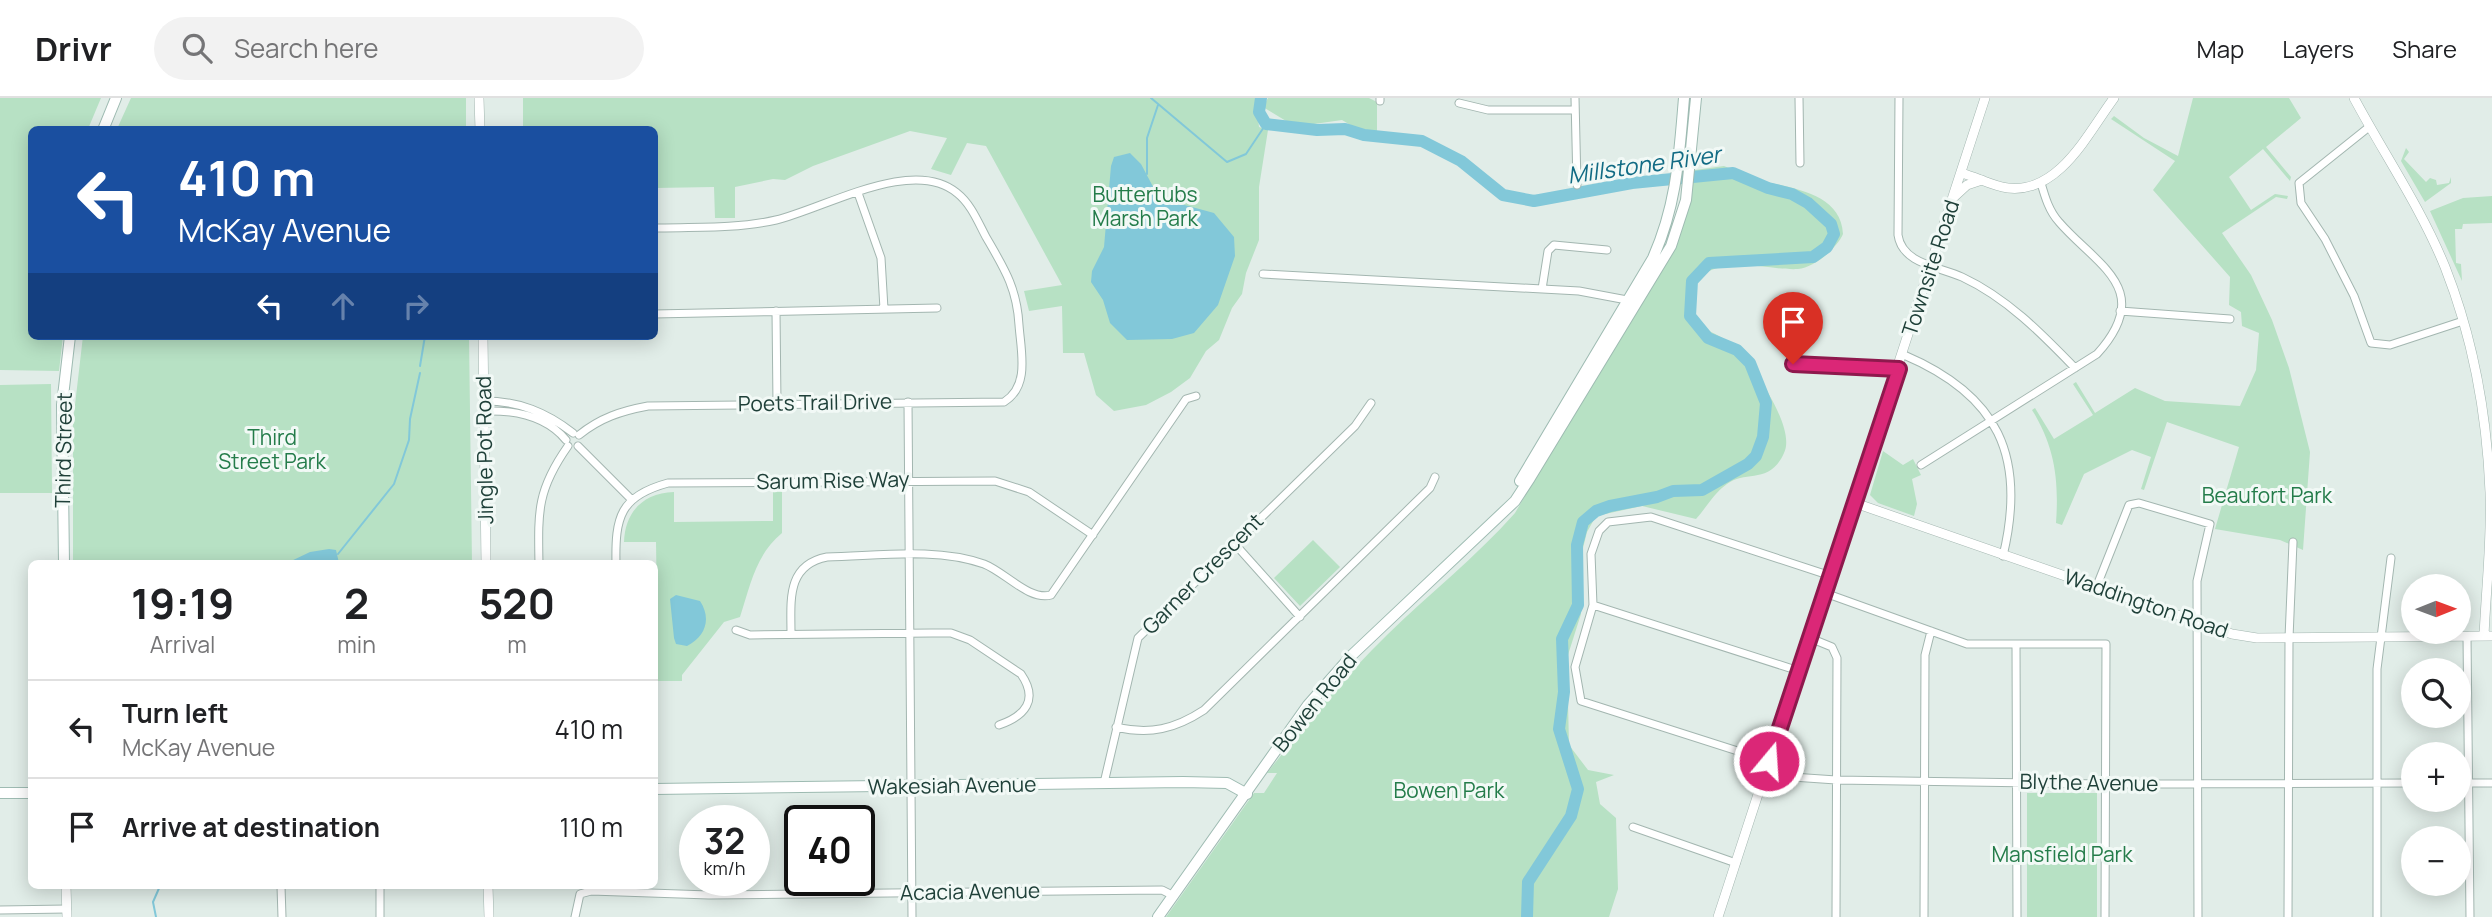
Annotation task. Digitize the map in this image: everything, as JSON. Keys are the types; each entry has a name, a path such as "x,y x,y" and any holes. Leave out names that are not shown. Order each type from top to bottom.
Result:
{"main road":[{"path":"105,126 116,98"},
{"name":"Bowen Road","path":"1158,917 1308,705 1352,655 1515,500 1531,478 1665,258 1680,224 1682,183 1678,166 1684,98"},
{"name":"Bowen Road","path":"1501,514 1662,238 1690,163 1696,98"},
{"name":"Third Street","path":"64,560 62,405 70,340"},
{"name":"Wakesiah Avenue","path":"658,789 1223,783 1247,794"},
{"path":"0,793 28,793"}],"street":[{"path":"480,98 480,126"},
{"path":"1575,98 1577,186"},
{"path":"1799,98 1800,163"},
{"path":"1899,98 1899,241 1910,257 1976,284 2008,305 2075,368"},
{"name":"Townsite Road","path":"1718,917 1904,355 1985,98"},
{"path":"1961,173 2009,188 2041,183 2061,168 2114,98"},
{"path":"2354,98 2418,211 2445,268 2463,321 2490,445 2488,636"},
{"path":"1459,103 1488,110 1575,110"},
{"path":"2369,127 2299,183 2301,203 2325,239 2354,296 2371,343 2390,345 2463,321"},
{"name":"Poets Trail Drive","path":"567,443 576,434 619,411 648,405 1004,402 1015,395 1021,382 1017,298 1012,282 970,207 944,183 910,178 776,220 739,226 658,228"},
{"path":"1954,197 1967,185 1982,180"},
{"path":"1920,465 2097,354 2114,332 2120,311 2119,291 2111,272 2059,222 2041,183"},
{"path":"858,193 881,258 884,309"},
{"path":"1542,289 1548,251 1554,245 1607,250"},
{"path":"1264,274 1542,289 1604,294 1627,300"},
{"path":"658,314 937,308"},
{"path":"776,311 777,404"},
{"path":"2120,311 2230,320"},
{"name":"Jingle Pot Road","path":"483,340 486,560"},
{"path":"1904,355 1956,382 1991,421 2008,461 2013,494 2003,556"},
{"path":"1793,364 1899,369"},
{"path":"791,634 792,586 799,572 811,562 827,557 910,556 970,560 998,570 1033,594 1047,596 1056,590 1186,399 1196,396"},
{"path":"908,402 912,917"},
{"name":"Garner Crescent","path":"1104,783 1138,638 1355,426 1370,403"},
{"path":"484,406 520,404 544,414 576,434 579,446 631,499 620,516 615,534 616,560"},
{"path":"484,406 526,415 558,430 567,443 579,446"},
{"path":"539,560 538,505 552,469 567,443"},
{"path":"1116,727 1154,732 1191,718 1215,700 1430,488 1435,477"},
{"name":"Sarum Rise Way","path":"631,499 646,489 668,483 973,479 1007,483 1041,499 1093,535"},
{"name":"Waddington Road","path":"1855,503 2232,634 2288,638 2401,637"},
{"path":"2096,587 2129,505 2139,503 2210,524 2197,582 2198,917"},
{"path":"1769,761 1581,701 1575,667 1593,605 1591,554 1599,531 1608,522 1651,517 1830,576"},
{"path":"2288,917 2288,638 2293,541"},
{"path":"1234,543 1300,617"},
{"path":"2377,917 2380,637 2391,558"},
{"path":"1825,593 1967,644 2106,644 2105,917"},
{"path":"1593,605 1799,671"},
{"path":"736,630 750,635 960,635 1021,674 1030,691 1026,710 1020,716 999,725"},
{"path":"1924,917 1925,655 1931,631"},
{"path":"1810,638 1830,645 1837,655 1836,917"},
{"path":"2017,644 2017,917"},
{"path":"2467,644 2468,742"},
{"name":"Blythe Avenue","path":"1765,775 1836,780 2105,784 2401,783"},
{"path":"2471,783 2492,783"},
{"path":"2469,812 2470,917"},
{"path":"1633,827 1736,863"},
{"path":"0,910 67,913 66,889"},
{"path":"281,889 282,917"},
{"path":"380,889 380,917"},
{"path":"488,889 489,917"},
{"name":"Acacia Avenue","path":"575,917 580,894 591,891 709,895 1162,890 1174,896"}],"green space":[{"path":"0,98 101,98 89,126 28,126 28,340 63,340 59,371 0,370"},
{"path":"131,98 466,98 466,126 118,126"},
{"name":"Buttertubs Marsh Park","path":"523,98 1256,98 1259,127 1268,130 1259,187 1259,240 1246,273 1242,294 1232,308 1219,340 1206,351 1190,378 1171,392 1146,405 1114,411 1096,395 1084,353 1063,353 1062,306 1029,311 1024,291 1062,285 986,146 967,143 951,175 931,169 947,138 910,131 813,166 785,180 773,179 735,187 735,218 715,218 714,187 658,188 658,126 523,126"},
{"path":"1268,98 1369,98 1377,102 1377,133 1359,130 1342,120 1307,125 1286,121 1263,107"},
{"name":"Beaufort Park","path":"2193,98 2289,98 2301,118 2266,147 2291,177 2290,181 2263,149 2229,177 2251,210 2275,194 2288,196 2287,199 2276,197 2222,233 2251,275 2272,320 2289,368 2310,452 2303,550 2280,540 2215,529 2239,447 2167,422 2144,490 2141,489 2151,457 2132,450 2084,474 2062,525 2056,523 2054,464 2046,437 2032,410 2035,408 2054,439 2093,415 2073,384 2076,382 2095,413 2135,388 2165,401 2240,406 2256,370 2259,333 2242,326 2241,312 2229,305 2230,277 2153,190 2175,161 2111,119 2114,116 2144,138 2178,156"},
{"path":"2406,148 2409,152 2404,159 2426,182 2430,178 2436,180 2437,185 2449,183 2451,177 2451,183 2425,202 2401,161"},
{"name":"Bowen Park","path":"1724,166 1755,179 1810,193 1833,208 1840,219 1843,234 1824,256 1804,268 1739,265 1724,267 1700,278 1690,297 1688,308 1691,317 1739,352 1769,395 1784,427 1786,442 1778,463 1765,473 1727,484 1696,519 1642,506 1596,516 1587,532 1579,564 1581,614 1567,658 1569,745 1588,770 1614,775 1596,782 1600,804 1616,818 1618,889 1609,917 1166,917 1254,793 1264,793 1277,773 1267,773 1325,702 1387,635 1515,513 1665,257 1688,190 1688,171"},
{"path":"2492,196 2492,223 2463,224 2462,229 2455,229 2456,263 2461,264 2462,281 2430,211 2463,198"},
{"name":"Third Street Park","path":"83,340 469,340 472,560 73,560 73,422"},
{"path":"51,384 52,493 0,493 0,385"},
{"path":"1883,451 1903,465 1913,459 1921,475 1912,479 1917,504 1914,516 1878,503 1870,495"},
{"path":"782,490 782,533 773,541 760,561 740,617 724,622 682,675 682,681 658,681 656,542 624,542 632,513 653,496 674,492 674,522 773,521 773,491"},
{"path":"1313,540 1340,567 1300,606 1274,578"},
{"name":"Mansfield Park","path":"2027,793 2097,793 2097,917 2027,917"}],"water":[{"path":"1130,153 1141,164 1159,198 1214,213 1234,237 1235,256 1218,305 1194,333 1172,339 1127,340 1110,323 1103,300 1091,282 1092,271 1104,247 1111,166 1114,157"},
{"path":"336,550 338,560 293,560 310,552"},
{"path":"676,595 700,601 706,614 702,633 687,646 676,644 674,638 670,599"}],"waterway":[{"path":"1151,98 1227,162 1246,154 1266,124"},
{"name":"Millstone River","path":"1261,98 1259,112 1266,124 1317,130 1345,129 1364,135 1422,141 1461,161 1503,195 1534,201 1632,183 1733,173 1768,188 1792,194 1808,203 1831,224 1834,234 1827,247 1813,257 1709,263 1692,281 1690,316 1708,338 1737,350 1750,363 1766,403 1763,437 1756,456 1748,464 1702,490 1673,491 1657,497 1610,506 1596,511 1583,522 1577,545 1578,605 1562,639 1564,692 1559,729 1578,789 1571,816 1528,882 1527,917"},
{"path":"1147,174 1147,138 1158,105"},
{"path":"420,366 424,340"},
{"path":"338,554 394,484 409,440 410,419 420,373"},
{"path":"156,917 153,902 159,889"}],"route":[{"path":"1769,761 1899,369 1793,364"}]}
